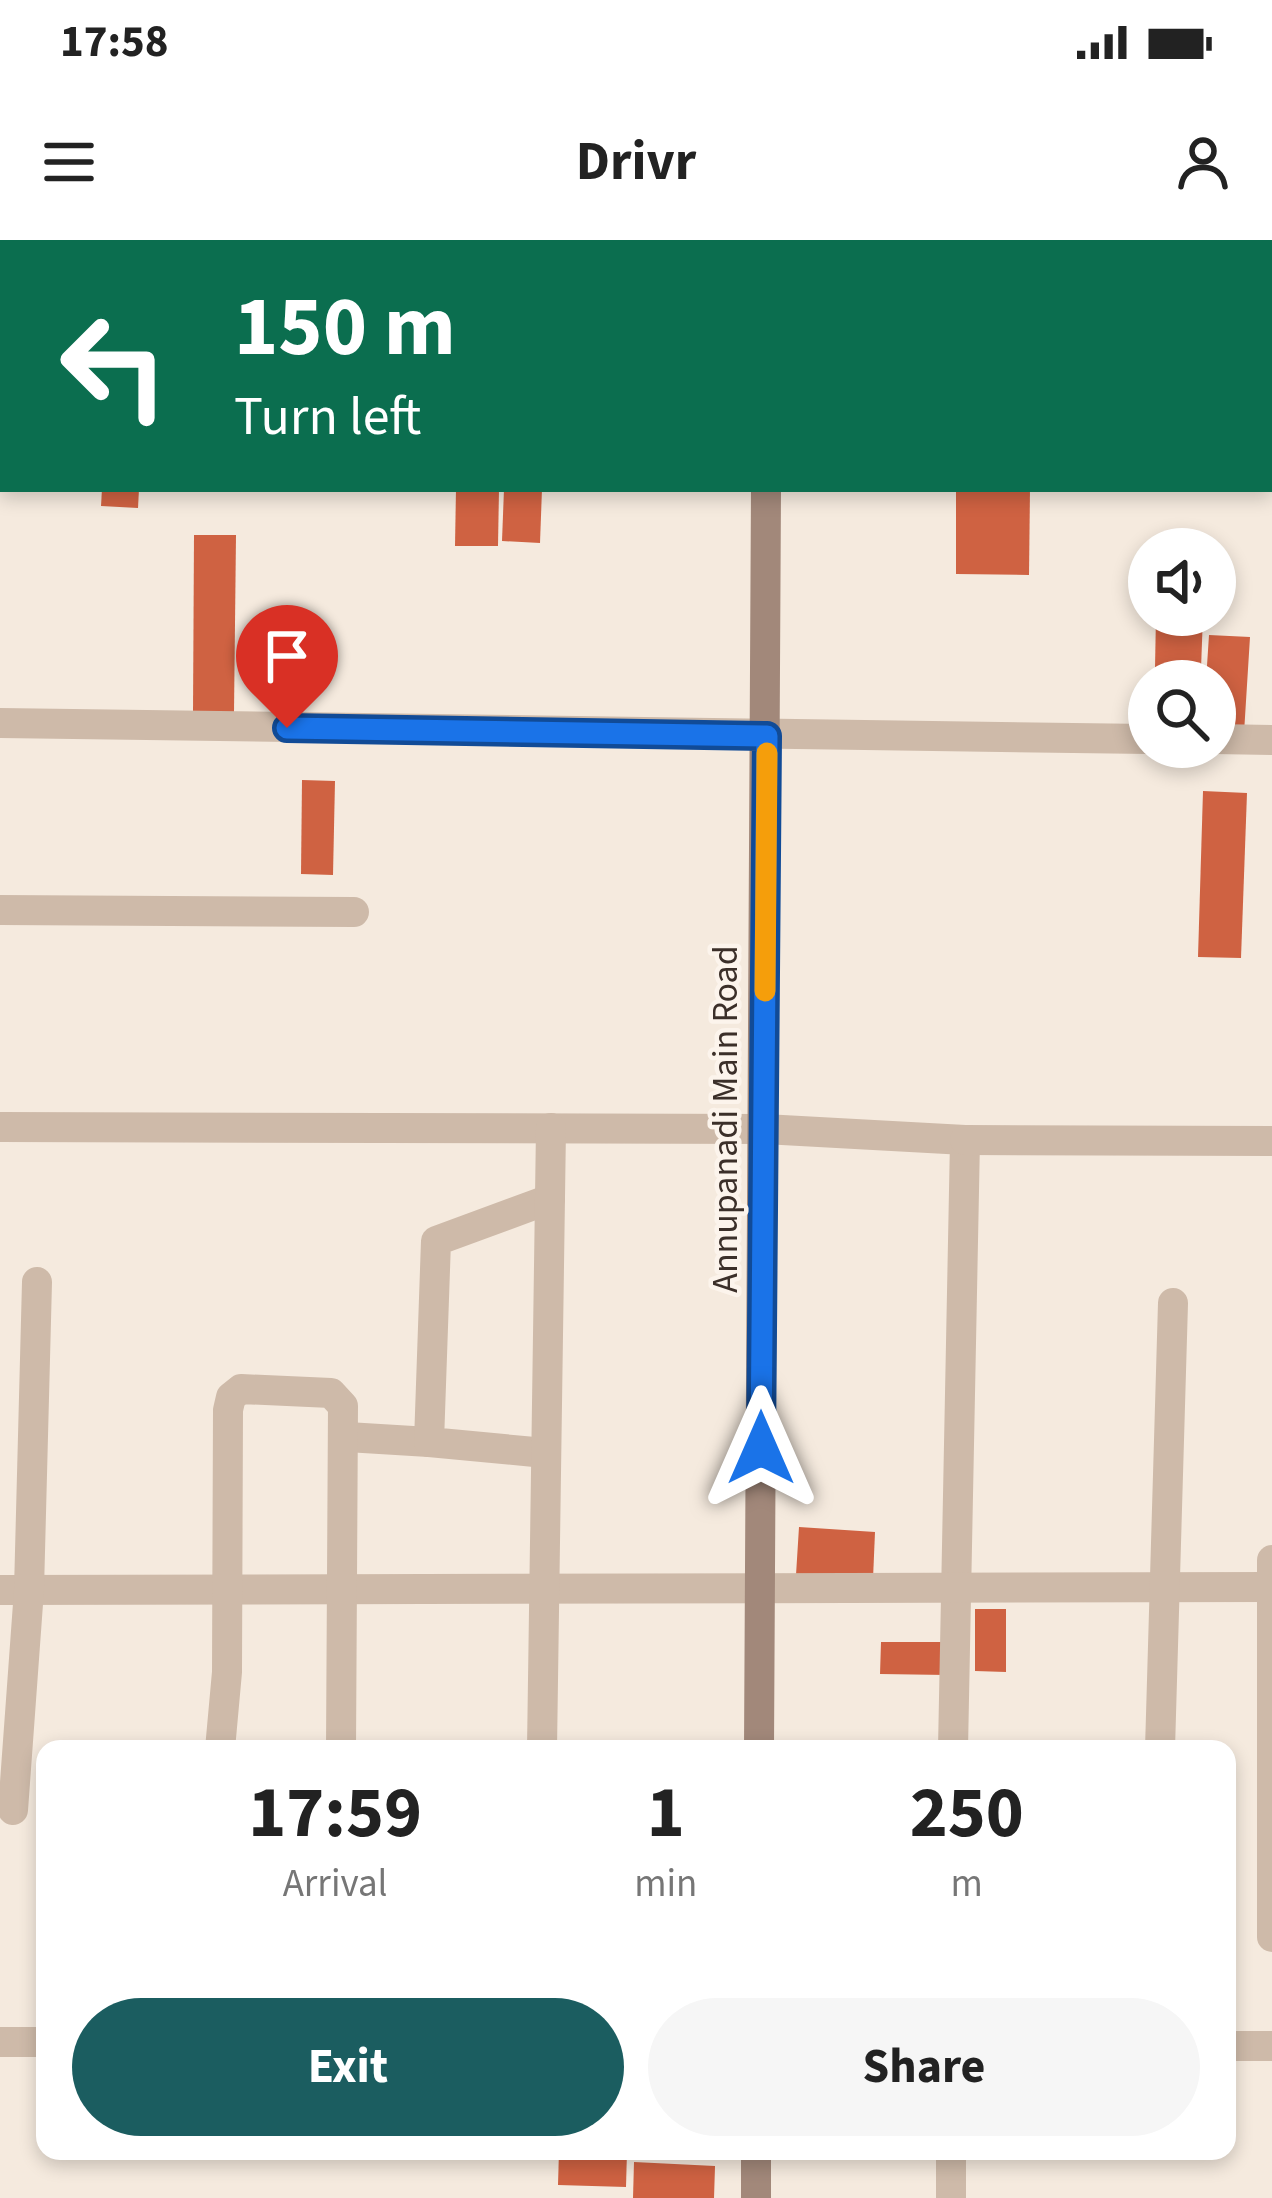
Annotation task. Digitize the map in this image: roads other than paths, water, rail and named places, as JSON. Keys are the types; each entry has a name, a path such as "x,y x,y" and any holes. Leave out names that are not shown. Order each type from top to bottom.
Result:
{"street":[{"name":"Annupanadi Main Road","path":"759,1740 766,492"},
{"path":"0,723 1128,739"},
{"path":"1236,739 1272,740"},
{"path":"0,910 354,913"},
{"path":"0,1127 764,1129 964,1140 1272,1141"},
{"path":"542,1740 551,1129"},
{"path":"953,1740 964,1140"},
{"path":"429,1442 436,1241 550,1199"},
{"path":"13,1810 15,1590 38,1282"},
{"path":"1160,1740 1174,1304"},
{"path":"220,1740 231,1397 241,1389 332,1393 343,1406 347,1437 341,1740"},
{"path":"347,1437 545,1453"},
{"path":"1272,1560 1272,1937"},
{"path":"15,1590 1271,1587"},
{"path":"0,2042 36,2042"},
{"path":"1236,2046 1272,2046"},
{"path":"756,2160 756,2198"},
{"path":"951,2160 951,2198"}]}
